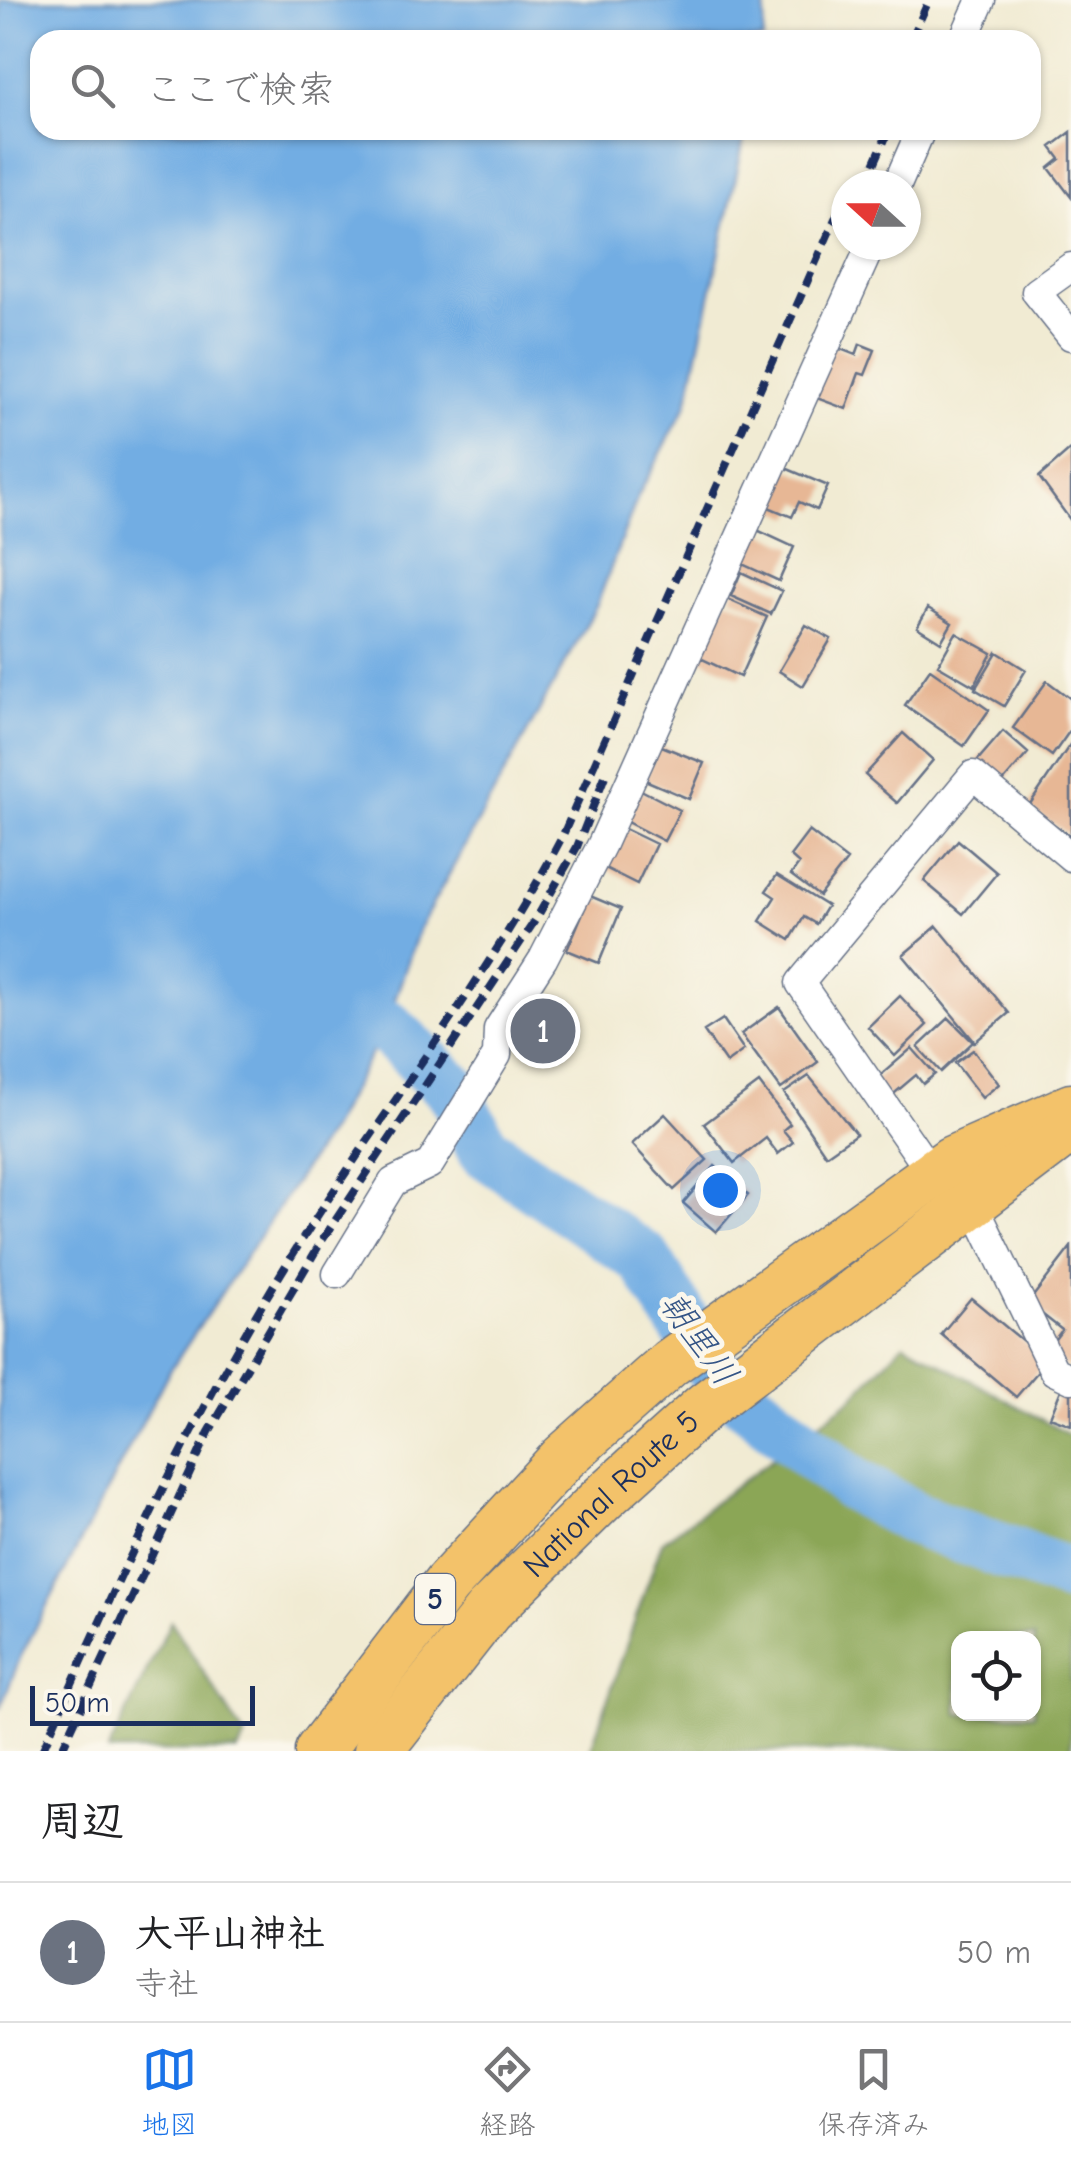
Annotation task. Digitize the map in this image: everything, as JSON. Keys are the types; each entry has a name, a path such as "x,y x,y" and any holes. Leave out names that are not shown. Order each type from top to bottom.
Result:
{"highway":[{"name":"5","path":"319,1751 447,1584 564,1458 670,1363 788,1274 942,1167 1071,1108"},
{"name":"National Route 5","path":"378,1751 488,1611 602,1498 705,1406 1071,1128"},
{"path":"447,1584 488,1611"}],"street":[{"path":"967,30 981,0"},
{"path":"904,170 917,140"},
{"path":"338,1274 394,1182 430,1164 496,1055 498,1029 543,959 602,844 863,260"},
{"path":"1071,267 1036,292 1071,336"},
{"path":"1071,857 973,775 800,983 973,1204 1054,1371 1071,1379"}],"green space":[{"path":"904,1343 1071,1436 1071,1751 590,1751 662,1542 850,1400"},
{"path":"171,1621 245,1737 238,1751 108,1751"}],"water":[{"path":"0,0 766,0 764,30 30,30 30,140 744,140 687,404 638,496 596,607 419,929 386,1026 330,1130 167,1375 20,1658 0,1709"}],"building":[{"path":"1071,132 1071,197 1049,168 1060,159 1051,147"},
{"path":"860,344 875,350 865,375 859,373 846,409 814,397 833,346 856,355"},
{"path":"1071,449 1071,521 1039,477"},
{"path":"783,467 828,486 817,510 799,502 792,517 766,506"},
{"path":"757,530 794,547 779,581 742,564"},
{"path":"741,572 782,591 771,614 731,596"},
{"path":"727,599 767,617 740,677 700,658"},
{"path":"928,608 952,623 941,642 917,627"},
{"path":"806,625 831,639 803,686 779,671"},
{"path":"956,633 992,653 974,686 938,665"},
{"path":"997,652 1026,670 1004,706 975,689"},
{"path":"930,669 989,710 964,746 905,705"},
{"path":"1047,681 1071,699 1071,729 1052,756 1013,728"},
{"path":"1003,731 1028,753 1002,783 977,761"},
{"path":"903,733 933,760 897,803 865,775"},
{"path":"1071,743 1071,836 1028,807"},
{"path":"659,745 704,763 689,799 645,780"},
{"path":"637,788 680,810 664,841 621,819"},
{"path":"623,828 656,844 637,884 603,867"},
{"path":"809,831 847,860 819,896 791,875 799,864 790,856"},
{"path":"958,840 997,873 963,914 924,881"},
{"path":"777,875 827,906 816,924 804,917 790,940 760,921 775,897 766,891"},
{"path":"590,896 621,909 599,963 567,950"},
{"path":"937,926 1009,1013 975,1042 903,955"},
{"path":"900,996 927,1025 895,1056 868,1027"},
{"path":"779,1007 818,1062 781,1089 741,1034"},
{"path":"556,1014 560,1034 535,1040 531,1019"},
{"path":"949,1018 973,1042 941,1072 918,1047"},
{"path":"723,1019 744,1050 726,1063 704,1031"},
{"path":"912,1048 935,1074 923,1084 916,1075 889,1098 874,1081"},
{"path":"973,1050 999,1084 982,1098 955,1063"},
{"path":"809,1076 856,1134 826,1155 784,1093"},
{"path":"759,1083 790,1124 783,1130 793,1142 778,1154 766,1138 734,1163 704,1124"},
{"path":"665,1114 707,1160 674,1190 632,1144"},
{"path":"715,1166 748,1195 716,1232 683,1203"},
{"path":"1071,1247 1071,1370 1046,1351 1062,1330 1028,1303"},
{"path":"971,1298 1047,1361 1016,1397 941,1334"},
{"path":"1063,1385 1071,1389 1071,1425 1050,1417"}],"waterway":[{"name":"朝里川","path":"386,1026 453,1090 484,1150 644,1259 719,1379 852,1484 915,1519 1071,1576"}],"railway":[{"path":"916,30 929,0"},
{"path":"872,170 885,140"},
{"path":"42,1751 133,1551 232,1357 307,1232 503,939 562,837 831,228"},
{"path":"61,1751 209,1432 321,1242 536,919 577,847 607,771"}],"place":[{"name":"大平山神社","path":"543,1031"}]}
